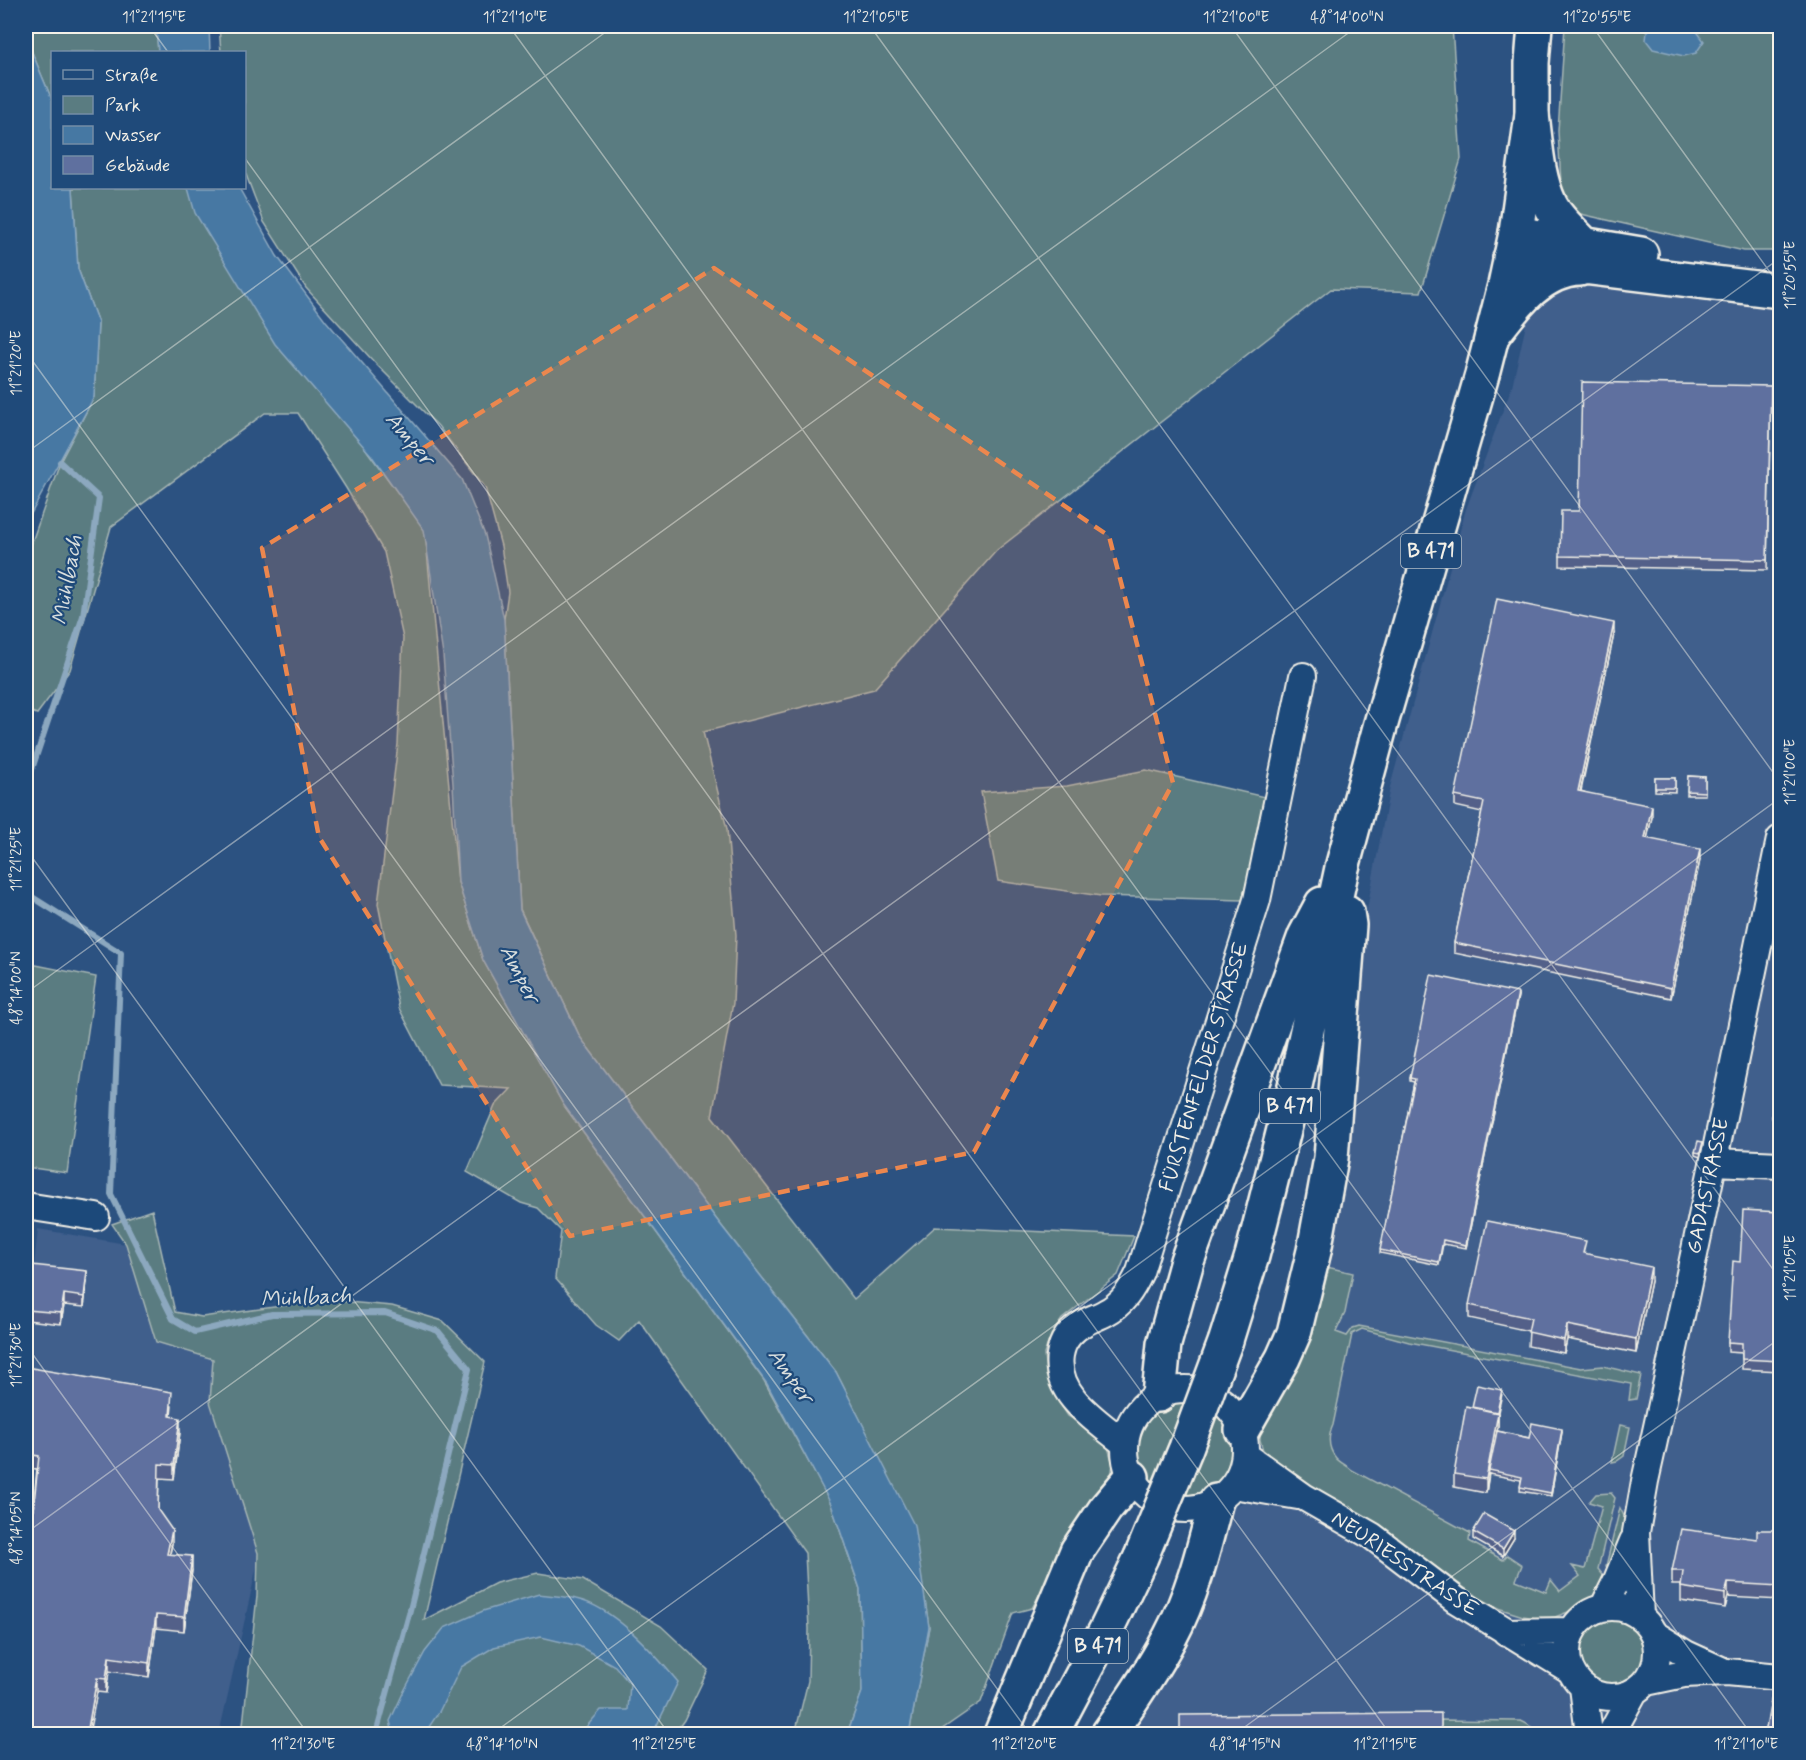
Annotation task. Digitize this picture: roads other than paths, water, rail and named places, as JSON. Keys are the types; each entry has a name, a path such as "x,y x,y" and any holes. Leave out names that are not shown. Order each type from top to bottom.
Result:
{"main road":[{"name":"B 471","path":"1051,1734 1141,1557 1186,1448 1226,1341 1252,1256 1295,1086 1342,868 1380,727 1482,375 1513,246 1532,115 1535,26"},
{"path":"1532,115 1543,185 1550,206 1588,256 1780,291"},
{"path":"1513,246 1743,273 1780,273"},
{"path":"1492,336 1520,301 1549,276 1570,269 1588,256"},
{"path":"1159,1395 1164,1344 1187,1260 1305,936 1342,868"},
{"path":"1244,1442 1294,1332 1314,1251 1331,1158 1349,925 1342,868"},
{"path":"1001,1734 1077,1551 1106,1508 1132,1477"},
{"path":"1108,1734 1171,1636 1198,1572 1225,1493"}],"street":[{"name":"FÜRSTENFELDER STRASSE","path":"1125,1444 1068,1394 1060,1377 1059,1359 1062,1346 1072,1331 1119,1304 1132,1290 1140,1272 1257,900 1303,676"},
{"name":"GADASTRASSE","path":"1603,1608 1636,1532 1658,1418 1715,1162 1780,839"},
{"path":"1715,1162 1780,1165"},
{"path":"26,1206 96,1217"},
{"path":"1179,1390 1199,1391 1218,1399 1232,1412 1244,1442 1241,1471 1225,1493 1197,1508 1178,1509 1159,1504 1143,1493 1132,1477 1126,1461 1125,1444 1134,1418 1145,1405 1159,1395 1179,1390"},
{"path":"1089,1413 1134,1418"},
{"name":"NEURIESSTRASSE","path":"1244,1442 1304,1497 1372,1536 1456,1600 1576,1678"},
{"name":"NEURIESSTRASSE","path":"1225,1493 1304,1497"},
{"name":"GADASTRASSE","path":"1636,1532 1647,1625"},
{"path":"1589,1734 1567,1649 1572,1630 1591,1613 1603,1608 1618,1607 1686,1654 1727,1672"},
{"path":"1611,1734 1640,1687 1653,1671 1657,1659 1657,1646 1647,1625"},
{"path":"1506,1632 1572,1630"},
{"path":"1576,1678 1594,1694 1608,1697 1621,1696 1640,1687 1684,1674 1727,1672 1780,1677"}],"water":[{"path":"156,26 209,26 210,51 158,51"},
{"path":"1653,26 1689,26 1696,30 1704,41 1696,53 1684,56 1653,49 1646,40 1647,32"},
{"path":"26,38 51,98 51,189 73,189 78,269 98,323 94,397 26,523"},
{"name":"Amper","path":"188,189 240,189 277,256 326,321 462,479 485,535 504,619 520,910 580,1037 717,1220 836,1372 914,1525 929,1627 909,1734 847,1734 862,1692 860,1589 831,1504 767,1384 563,1104 483,960 458,882 443,655 424,530 371,455 275,344 195,213"},
{"path":"539,1594 576,1599 605,1611 632,1633 678,1682 654,1731 640,1734 580,1734 601,1710 628,1710 630,1684 615,1666 579,1646 541,1637 494,1647 461,1667 439,1712 427,1730 419,1734 393,1734 390,1721 404,1691 425,1652 444,1628 483,1611"}],"waterway":[{"name":"Mühlbach","path":"26,787 83,616 99,498 60,462"},
{"name":"Mühlbach","path":"26,893 121,953 111,1194 173,1319 195,1332 272,1314 385,1313 438,1331 469,1369 409,1614 376,1734"}]}
